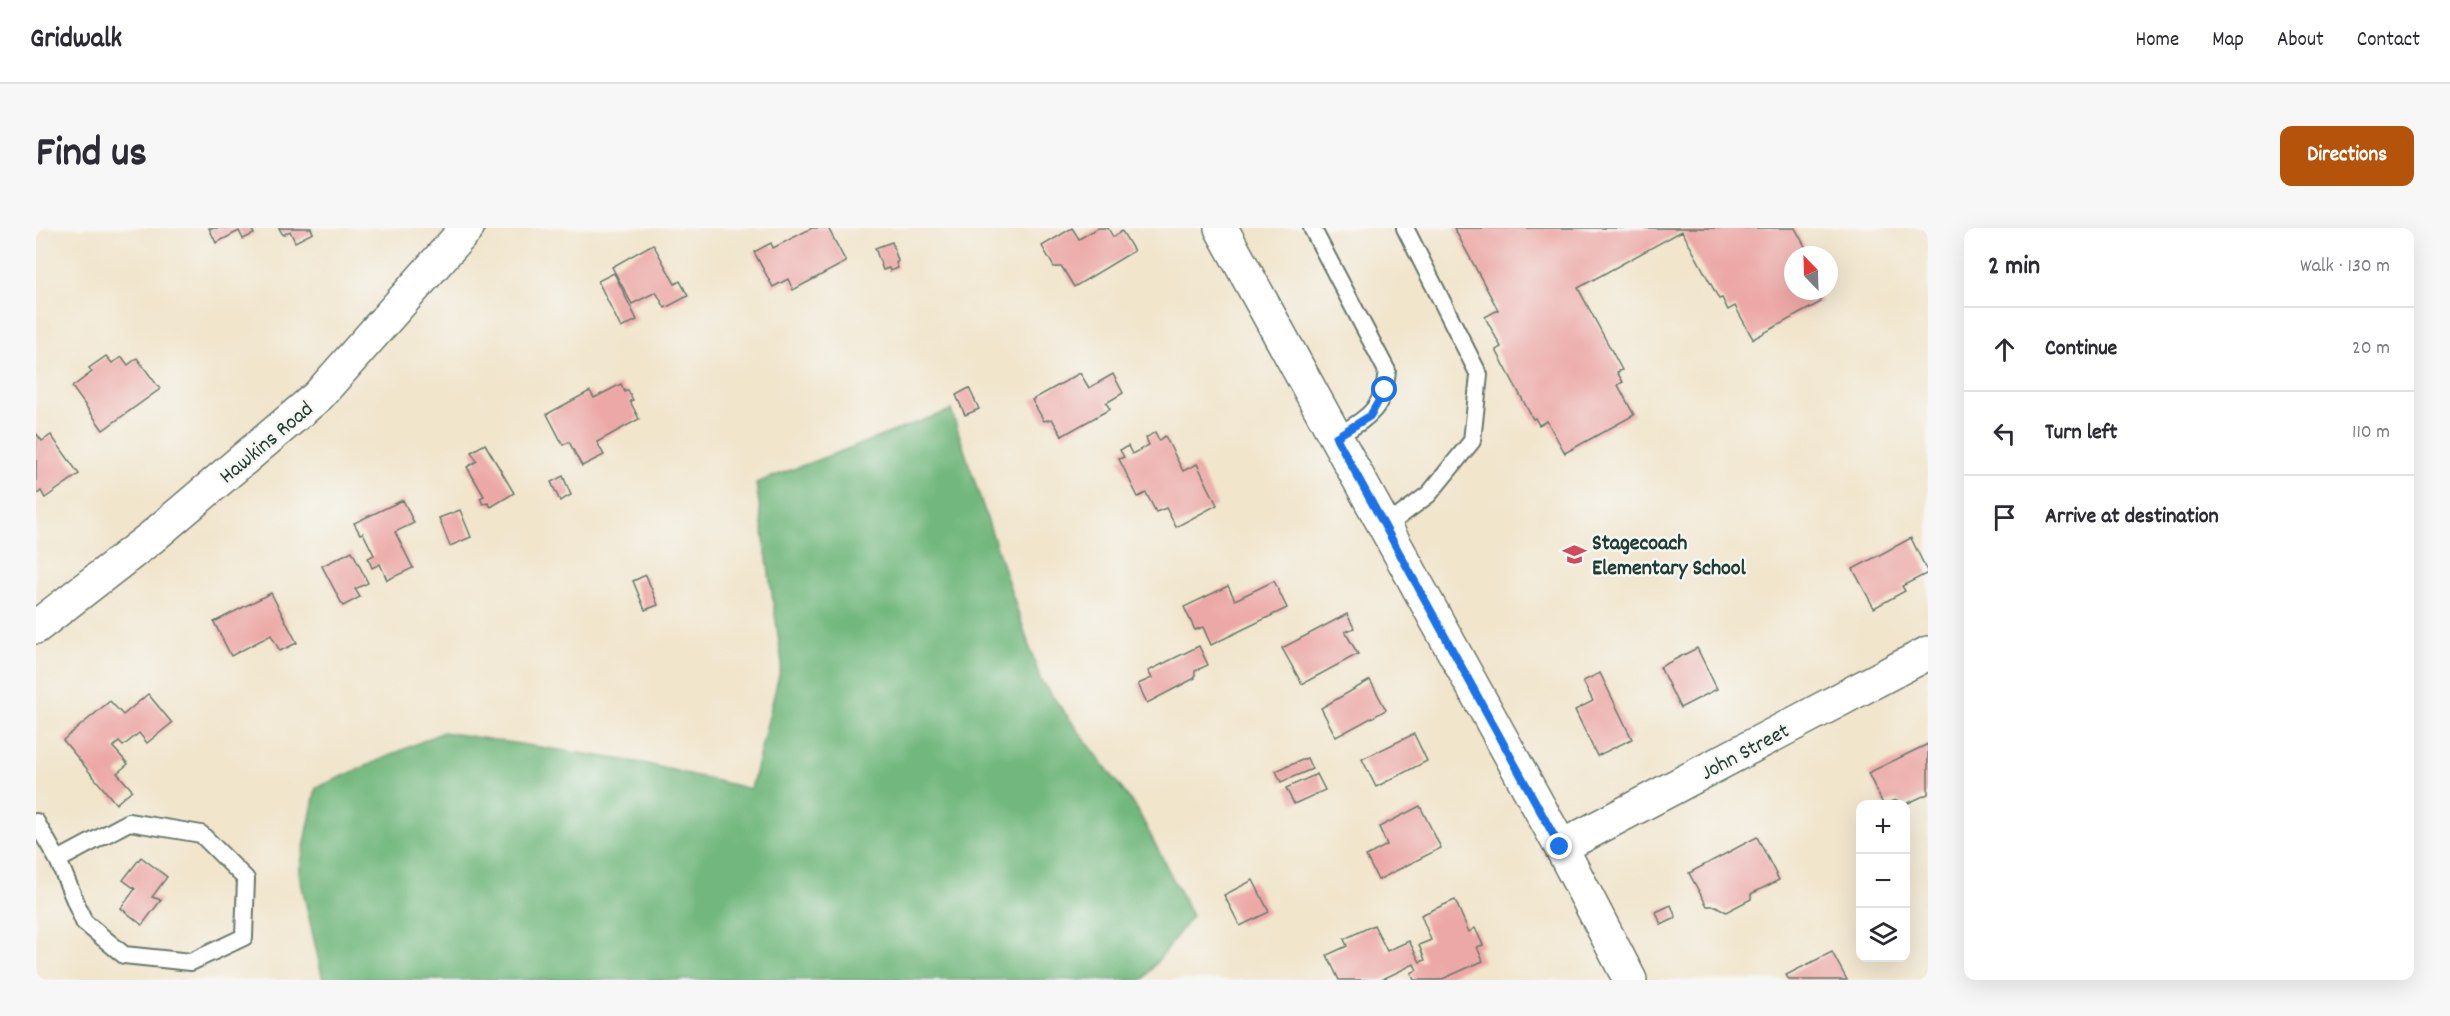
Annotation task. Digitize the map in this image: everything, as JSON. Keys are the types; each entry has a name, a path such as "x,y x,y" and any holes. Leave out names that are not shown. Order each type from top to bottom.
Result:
{"street":[{"name":"Hawkins Road","path":"36,627 152,537 318,396 467,228"},
{"path":"1229,230 1336,437 1630,980"},
{"name":"John Street","path":"1560,847 1928,653"}],"lane":[{"path":"1312,228 1387,371 1385,390 1370,416 1336,437"},
{"path":"1385,527 1429,494 1472,441 1479,375 1406,228"},
{"path":"36,822 58,860 84,922 124,955 191,962 244,937 246,879 201,834 129,822 58,860"}],"green space":[{"path":"951,410 1041,681 1137,809 1192,916 1143,980 323,980 299,873 316,788 443,732 643,763 751,789 782,663 756,483"}],"building":[{"path":"209,228 251,228 254,234 243,239 239,231 216,243"},
{"path":"279,228 311,228 313,233 295,242 290,231 283,235"},
{"path":"812,228 828,228 846,262 793,290 788,279 773,287 754,252 771,243 773,248"},
{"path":"1072,228 1079,239 1098,228 1108,228 1113,237 1122,231 1134,251 1074,287 1062,267 1054,267 1042,246"},
{"path":"1454,228 1795,228 1805,246 1784,246 1784,300 1820,300 1821,302 1753,339 1735,306 1728,310 1722,298 1719,299 1682,231 1578,288 1622,370 1617,372 1623,382 1618,385 1634,415 1565,453 1547,421 1539,425 1535,418 1533,419 1496,350 1501,347 1485,317 1498,310"},
{"path":"892,242 898,268 890,271 889,268 883,270 875,248"},
{"path":"653,244 675,284 680,281 688,296 665,308 656,292 632,304 612,267"},
{"path":"614,273 637,320 621,328 598,281"},
{"path":"106,356 112,363 122,357 128,365 137,358 160,389 103,430 72,387 92,372 89,368"},
{"path":"1080,373 1089,388 1113,374 1123,393 1106,403 1110,409 1062,436 1052,419 1044,421 1032,400"},
{"path":"621,384 625,392 628,390 633,400 630,401 639,419 597,442 604,455 582,466 569,442 563,445 547,414 590,391 594,398"},
{"path":"969,388 979,409 965,415 956,395"},
{"path":"1155,432 1159,440 1165,436 1183,471 1197,464 1217,505 1176,527 1166,508 1156,512 1146,493 1138,497 1119,459 1124,457 1120,450 1128,446 1132,454 1149,445 1146,438"},
{"path":"36,433 42,441 51,435 79,474 45,498 41,491 36,495"},
{"path":"485,444 514,493 491,507 488,503 483,504 480,498 484,496 467,467 477,461 471,452"},
{"path":"563,476 571,495 560,501 551,482"},
{"path":"403,500 414,523 395,532 413,568 387,580 380,564 372,568 368,558 374,555 363,533 360,534 354,523"},
{"path":"460,510 471,537 450,546 439,518"},
{"path":"1911,538 1928,573 1902,586 1905,591 1874,608 1853,569"},
{"path":"352,551 368,583 355,589 360,597 343,606 322,566"},
{"path":"646,575 658,605 645,610 633,581"},
{"path":"1274,581 1287,608 1211,645 1203,627 1195,630 1184,607 1228,586 1235,600"},
{"path":"271,593 297,643 280,651 271,635 231,656 214,622"},
{"path":"1347,614 1354,628 1345,632 1358,654 1302,684 1282,648"},
{"path":"1199,646 1208,665 1195,671 1195,678 1147,703 1138,684 1152,678 1148,671"},
{"path":"1697,648 1717,689 1680,708 1660,667"},
{"path":"1600,673 1632,739 1597,756 1575,710 1593,701 1583,681"},
{"path":"1370,680 1386,710 1336,737 1321,708"},
{"path":"148,694 172,723 147,743 139,733 123,746 119,742 113,747 128,764 117,773 132,790 116,804 63,740 110,701 123,715"},
{"path":"1414,734 1427,761 1376,787 1362,759"},
{"path":"1928,744 1928,794 1910,802 1910,800 1881,800 1868,773"},
{"path":"1307,758 1312,769 1281,782 1276,771"},
{"path":"1317,774 1325,790 1294,804 1286,788"},
{"path":"1420,806 1441,848 1378,880 1366,856 1387,845 1379,827"},
{"path":"1757,837 1779,880 1751,894 1751,899 1726,912 1716,906 1707,906 1689,873"},
{"path":"141,857 167,877 152,897 161,900 142,925 121,908 135,889 123,880"},
{"path":"1253,880 1269,912 1240,926 1224,895"},
{"path":"1455,900 1469,932 1475,928 1483,945 1477,947 1483,961 1440,980 1414,980 1411,973 1417,970 1414,964 1381,980 1339,980 1327,955 1347,946 1344,939 1374,925 1387,951 1409,941 1420,962 1425,960 1419,945 1431,940 1421,915"},
{"path":"1671,905 1676,918 1661,925 1656,912"},
{"path":"1832,952 1847,980 1789,980 1786,975"}],"place":[{"name":"Stagecoach Elementary School","path":"1574,554"}],"route":[{"path":"1385,390 1370,416 1336,437 1560,847"}]}
